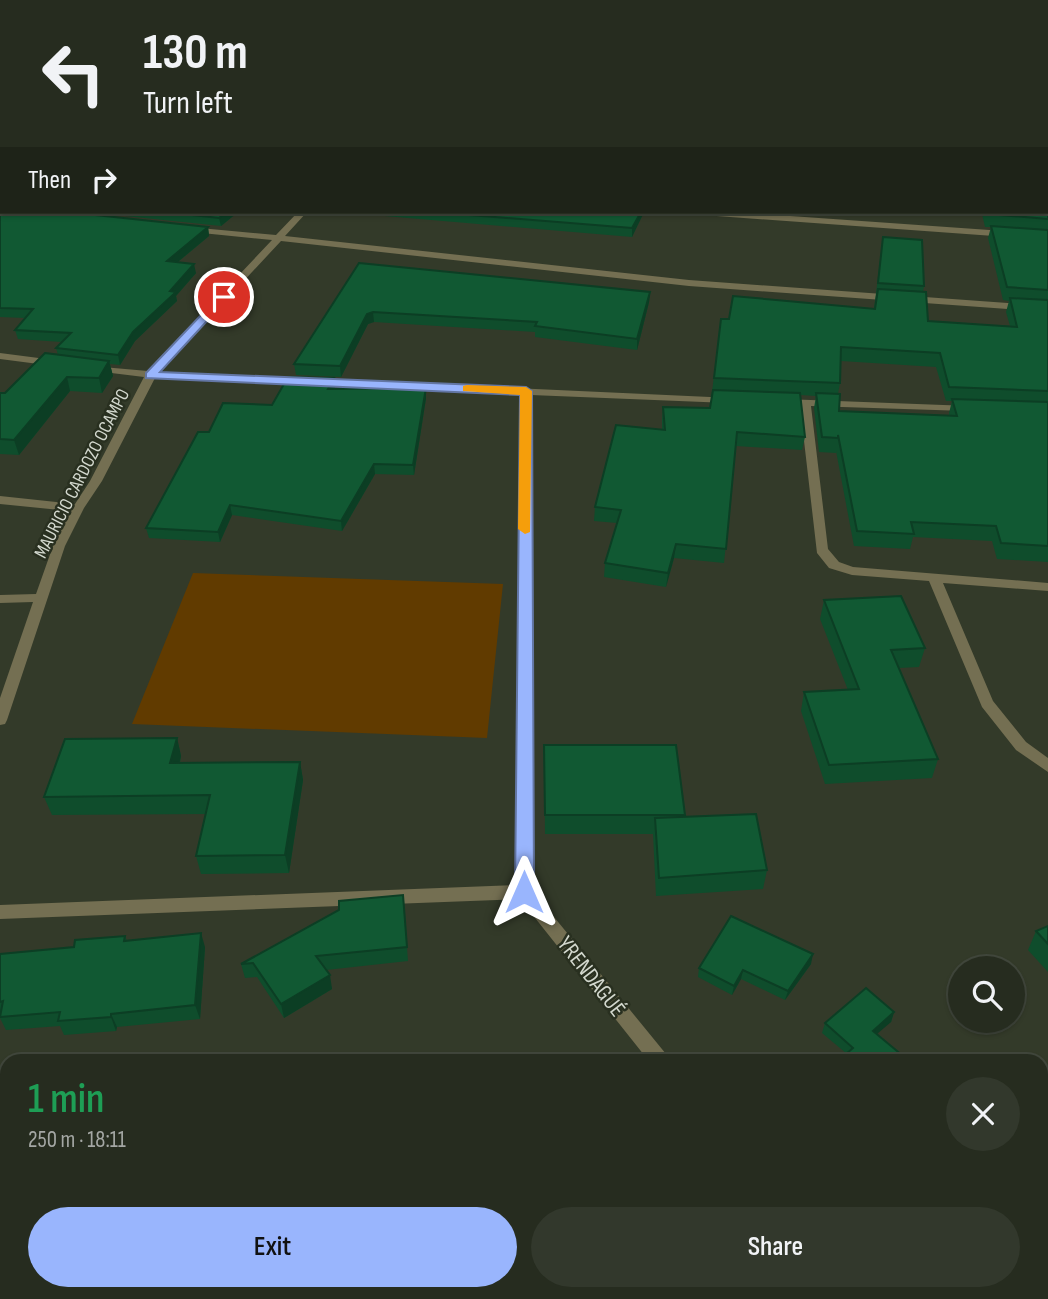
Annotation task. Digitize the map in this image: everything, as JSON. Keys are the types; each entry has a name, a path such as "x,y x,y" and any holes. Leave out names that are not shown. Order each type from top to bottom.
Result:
{"street":[{"name":"MAURICIO CARDOZO OCAMPO","path":"0,720 59,546 78,508 96,481 150,375 301,214"},
{"path":"731,214 1048,237"},
{"path":"182,227 689,283 1048,309"},
{"path":"0,356 68,365"},
{"path":"82,366 150,375 736,400"},
{"path":"0,912 524,892 526,391"},
{"path":"778,402 981,409"},
{"path":"805,403 822,550 834,565 852,571 1048,587"},
{"path":"0,500 78,508"},
{"path":"934,578 987,703 1021,746 1048,766"},
{"path":"0,599 40,598"},
{"name":"YRENDAGUÉ","path":"524,892 654,1054"}],"shaded area":[{"path":"193,573 503,584 487,738 132,724"}],"building":[{"path":"0,214 86,214 208,227 167,261 194,264 170,291 176,292 133,332 118,355 56,348 71,333 15,330 33,309 0,308"},
{"path":"183,214 224,214 219,218"},
{"path":"457,214 640,214 632,228"},
{"path":"988,214 1048,214 1048,219"},
{"path":"991,226 1048,230 1048,290 1007,287"},
{"path":"883,237 922,240 924,286 878,283"},
{"path":"359,263 650,292 637,339 535,326 537,322 373,312 367,314 340,366 294,364"},
{"path":"878,289 926,292 928,321 1017,327 1010,298 1048,300 1048,391 949,387 940,353 841,347 840,383 714,378 721,319 729,319 733,296 875,309"},
{"path":"45,353 109,361 99,378 67,377 14,440 0,439 0,393 5,393"},
{"path":"288,377 334,378 328,389 426,388 413,465 374,464 341,521 230,505 218,532 146,528 198,432 209,432 223,403 272,405"},
{"path":"713,390 800,393 805,437 737,432 726,549 676,544 668,573 605,563 621,510 595,507 616,425 665,430 663,407 710,408"},
{"path":"816,393 840,394 839,411 957,416 952,399 1048,402 1048,546 1001,543 996,526 911,522 914,534 857,531 838,435 838,438 822,437"},
{"path":"901,596 925,648 891,650 938,759 829,765 804,692 859,689 824,600"},
{"path":"177,738 170,763 300,762 285,855 196,856 210,795 44,797 65,739"},
{"path":"544,745 676,745 685,815 545,815"},
{"path":"756,814 767,870 659,878 655,818"},
{"path":"403,895 407,947 316,956 330,975 281,1004 253,963 241,964 339,910 339,901"},
{"path":"731,916 813,954 788,991 743,970 734,986 699,968"},
{"path":"1048,926 1048,944 1036,931"},
{"path":"201,933 195,1005 111,1014 111,1017 58,1021 60,1012 0,1017 3,1001 0,1002 0,954 74,947 75,940 125,936 124,941"},
{"path":"866,988 894,1012 873,1031 901,1054 846,1054 853,1048 825,1023"}],"slow traffic":[{"path":"467,389 526,391 525,529"}],"route":[{"path":"224,297 150,375 526,391 524,892"}]}
